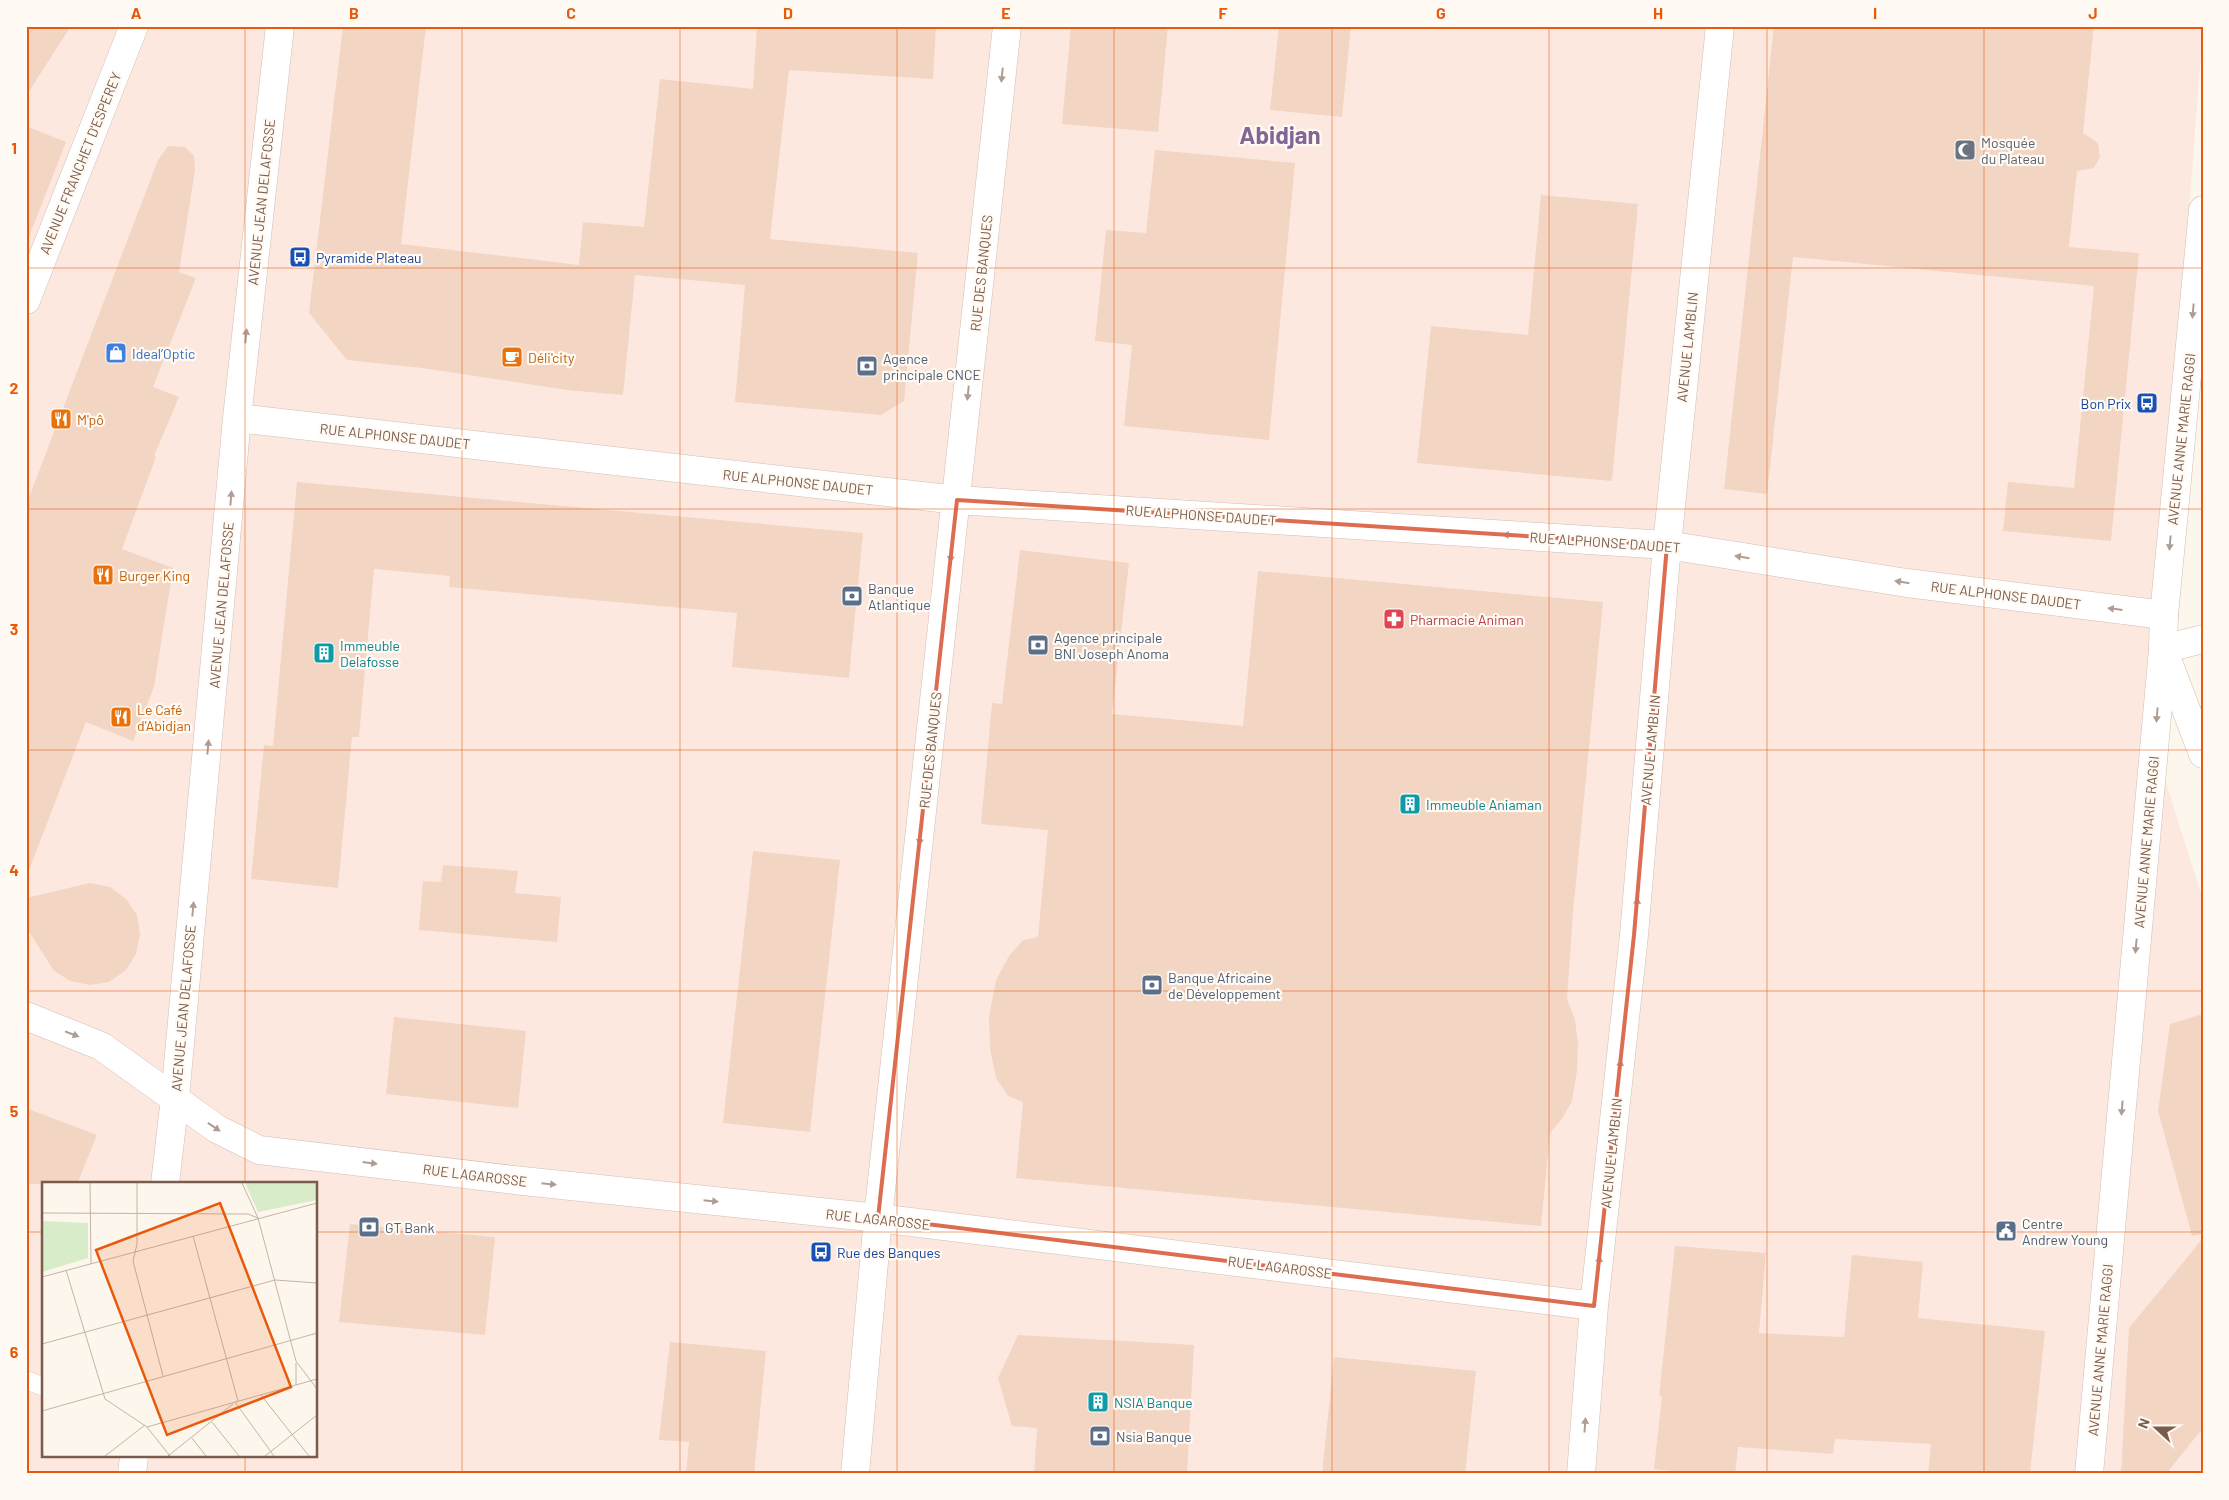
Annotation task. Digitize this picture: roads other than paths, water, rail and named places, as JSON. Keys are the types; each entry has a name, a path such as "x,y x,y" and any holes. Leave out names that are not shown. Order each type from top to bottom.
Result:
{"street":[{"name":"AVENUE FRANCHET D'ESPEREY","path":"26,300 134,26"},
{"name":"AVENUE JEAN DELAFOSSE","path":"165,1182 175,1098 237,418 280,26"},
{"name":"RUE DES BANQUES","path":"855,1474 878,1218 1007,26"},
{"name":"AVENUE LAMBLIN","path":"1581,1474 1594,1306 1634,935 1667,545 1720,26"},
{"name":"AVENUE ANNE MARIE RAGGI","path":"2089,1474 2163,649 2164,615 2196,339 2203,210"},
{"name":"RUE ALPHONSE DAUDET","path":"237,418 957,500 1667,545 1907,583 2164,615"},
{"path":"2203,639 2163,649 2203,754"},
{"name":"RUE LAGAROSSE","path":"26,1016 101,1046 217,1129 259,1150 523,1181 878,1218 1594,1306"},
{"path":"132,1474 134,1458"}],"lane":[{"path":"26,1380 42,1386"}],"place":[{"name":"Mosquée du Plateau","path":"1965,150"},
{"name":"Pyramide Plateau","path":"300,257"},
{"name":"Ideal’Optic","path":"116,353"},
{"name":"Déli'city","path":"512,357"},
{"name":"Agence principale CNCE","path":"867,366"},
{"name":"Bon Prix","path":"2147,403"},
{"name":"M'pô","path":"61,419"},
{"name":"Burger King","path":"103,575"},
{"name":"Banque Atlantique","path":"852,596"},
{"name":"Pharmacie Animan","path":"1394,619"},
{"name":"Agence principale BNI Joseph Anoma","path":"1038,645"},
{"name":"Immeuble Delafosse","path":"324,653"},
{"name":"Le Café d'Abidjan","path":"121,717"},
{"name":"Immeuble Aniaman","path":"1410,804"},
{"name":"Banque Africaine de Développement","path":"1152,985"},
{"name":"GT Bank","path":"369,1227"},
{"name":"Centre Andrew Young","path":"2006,1231"},
{"name":"Rue des Banques","path":"821,1252"},
{"name":"NSIA Banque","path":"1098,1402"},
{"name":"Nsia Banque","path":"1100,1436"}],"district":[{"name":"Abidjan","path":"1280,134"}]}
